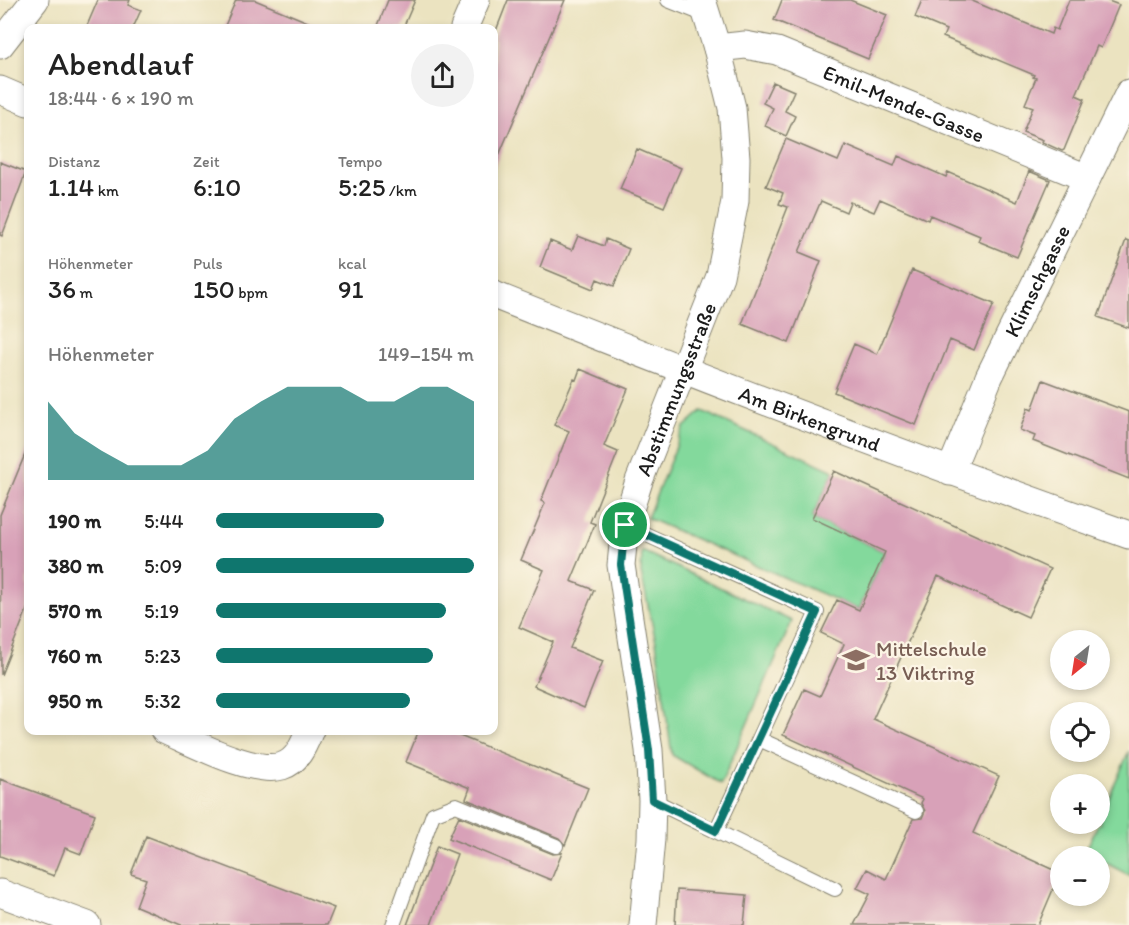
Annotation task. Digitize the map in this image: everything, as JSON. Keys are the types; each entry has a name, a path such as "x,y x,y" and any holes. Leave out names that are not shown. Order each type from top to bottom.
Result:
{"street":[{"path":"0,45 35,0"},
{"path":"466,24 476,0"},
{"name":"Abstimmungsstraße","path":"643,925 651,839 652,800 649,750 621,565 625,525 639,481 720,276 735,201 736,158 732,108 705,8"},
{"name":"Emil-Mende-Gasse","path":"717,48 745,45 777,51 1087,178"},
{"path":"0,90 24,100"},
{"name":"Klimschgasse","path":"950,472 989,377 1129,93"},
{"name":"Am Birkengrund","path":"498,298 683,371 950,472 1129,535"},
{"path":"176,735 237,761 266,767 283,766 299,754 308,735"},
{"path":"0,893 87,925"}],"lane":[{"path":"668,0 705,8"},
{"path":"625,525 817,612 716,831"},
{"path":"759,739 916,811"},
{"path":"652,800 835,890"},
{"path":"393,925 433,814 456,805 556,846"}],"green space":[{"path":"702,411 834,471 812,518 885,552 859,610 647,518 684,427"},
{"path":"642,551 792,621 721,784 672,755 656,642 641,573"},
{"path":"1129,751 1129,875 1110,865 1110,846 1088,846 1093,834 1110,834 1110,796"}],"building":[{"path":"98,0 130,0 128,5 141,10 135,24 88,24"},
{"path":"236,0 255,0 312,24 226,24"},
{"path":"388,0 415,0 405,24 379,24"},
{"path":"508,0 565,0 498,158 498,26"},
{"path":"782,0 850,0 887,15 868,59 774,20"},
{"path":"922,0 970,0 1051,34 1053,28 1057,30 1069,0 1106,0 1119,5 1101,48 1097,46 1076,95 1085,99 1064,150 1023,132 1033,107 1025,104 1036,78 1033,77 1034,75 943,37 946,30 915,17"},
{"path":"773,82 794,91 785,111 795,116 786,136 765,126 773,108 763,103"},
{"path":"786,139 838,161 845,145 894,166 898,156 946,177 948,172 1017,202 1029,171 1050,180 1017,257 978,241 980,236 930,215 928,220 880,199 874,212 850,202 846,212 821,201 799,252 821,261 789,343 742,324 788,207 779,204 783,193 766,186"},
{"path":"637,149 681,168 664,207 620,189"},
{"path":"0,162 24,171 24,177 2,236 0,235"},
{"path":"578,236 604,246 606,239 629,249 614,286 597,279 593,289 540,267 550,241 572,250"},
{"path":"1126,240 1129,241 1129,328 1098,317"},
{"path":"912,270 994,304 974,350 950,340 916,425 834,392 854,344 877,354"},
{"path":"580,369 628,389 604,446 618,452 590,522 595,524 571,581 594,590 570,648 603,661 584,708 534,686 553,642 519,627 544,570 521,560 545,503 541,501 569,431 554,425"},
{"path":"1043,380 1129,412 1129,479 1033,441 1035,436 1020,430 1028,408 1032,410"},
{"path":"24,457 24,617 1,675 0,515"},
{"path":"834,471 1050,569 1028,617 938,576 873,719 999,776 973,833 1050,868 1050,897 1038,925 854,925 870,894 857,888 867,869 886,879 913,819 922,818 925,811 921,803 923,799 783,735 804,689 820,696 844,644 821,633 837,600 859,610 885,552 812,518"},
{"path":"417,735 457,735 588,788 565,845 559,838 466,799 470,788 406,762"},
{"path":"0,779 95,814 81,854 65,848 54,876 0,856"},
{"path":"459,816 553,854 562,853 551,880 449,838"},
{"path":"146,836 334,908 327,925 181,925 136,906 146,879 131,874"},
{"path":"437,846 457,854 431,925 407,925"},
{"path":"677,890 747,895 744,925 675,925"}],"place":[{"name":"Mittelschule 13 Viktring","path":"856,660"}],"route":[{"path":"625,525 817,612 716,831 652,800 649,750 621,565 625,525"}]}
